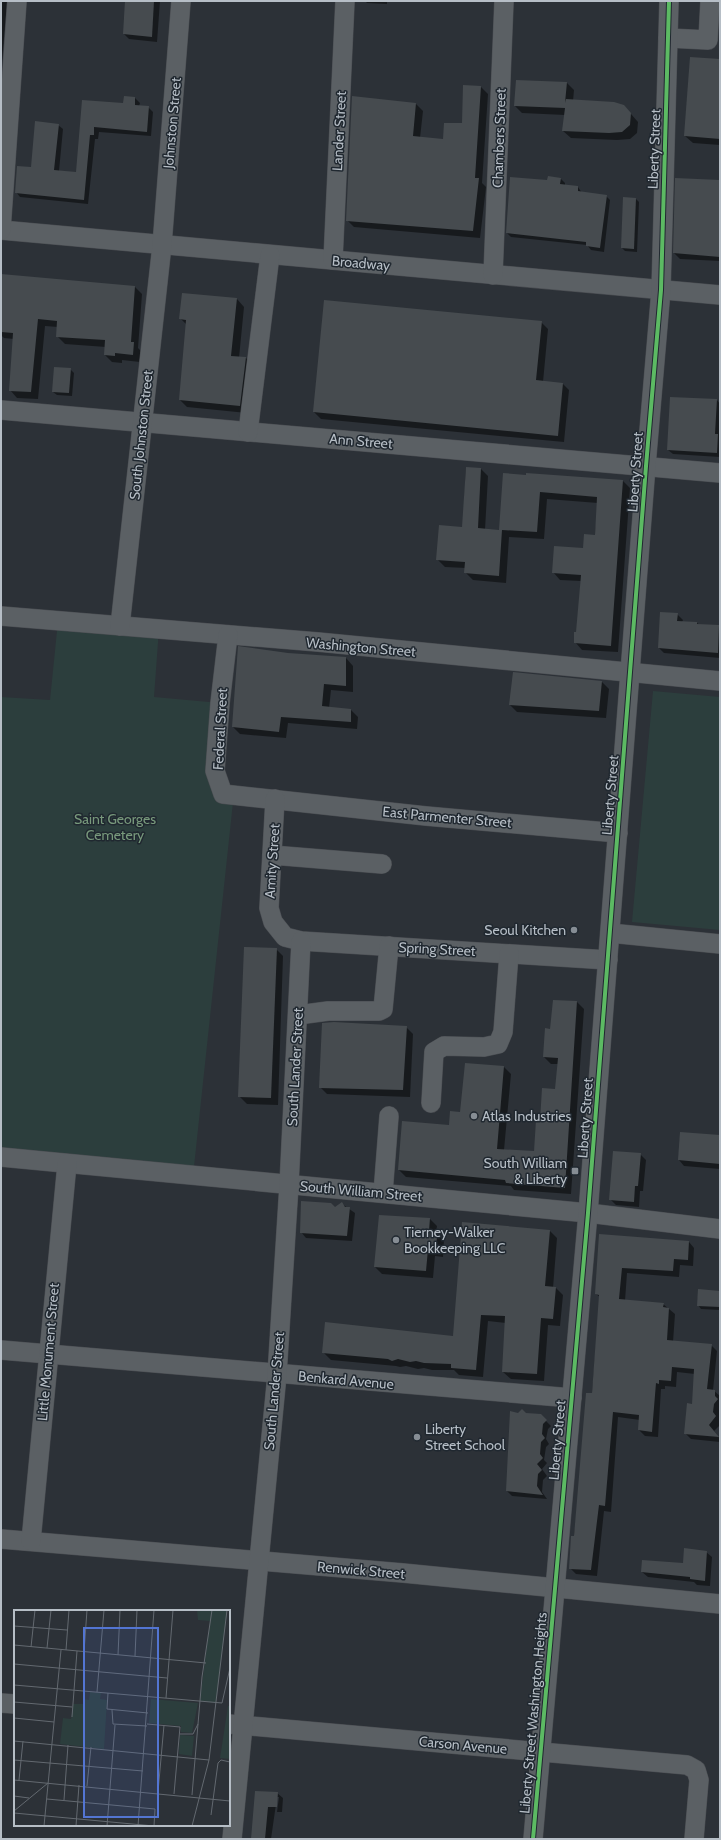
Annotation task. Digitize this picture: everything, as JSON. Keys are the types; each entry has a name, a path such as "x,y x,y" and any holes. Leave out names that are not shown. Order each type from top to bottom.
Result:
{"street":[{"path":"1,230 17,1"},
{"name":"Johnston Street","path":"162,245 181,1"},
{"name":"Lander Street","path":"333,260 345,1"},
{"name":"Chambers Street","path":"493,275 504,1"},
{"name":"Liberty Street","path":"554,1589 588,1213 661,290 669,1"},
{"path":"668,38 708,40 710,1"},
{"name":"Broadway","path":"1,230 720,295"},
{"name":"South Johnston Street","path":"120,626 162,245"},
{"path":"248,432 270,255"},
{"name":"Ann Street","path":"1,410 720,473"},
{"name":"Washington Street","path":"1,616 228,635 720,681"},
{"name":"Federal Street","path":"228,635 220,703 215,771 223,794 275,800"},
{"name":"East Parmenter Street","path":"275,800 426,816 618,832"},
{"name":"Amity Street","path":"273,922 269,908 275,800"},
{"path":"272,855 382,864"},
{"name":"Spring Street","path":"273,922 285,937 301,941 608,960"},
{"path":"610,933 720,944"},
{"name":"South Lander Street","path":"232,1839 236,1725 259,1562 276,1375 289,1184 301,941"},
{"path":"298,1015 328,1011 379,1011 383,1009 389,946"},
{"path":"431,1103 434,1052 444,1046 484,1047 498,1044 503,1032 509,954"},
{"path":"383,1193 389,1116"},
{"name":"South William Street","path":"1,1157 588,1213 720,1229"},
{"name":"Little Monument Street","path":"31,1541 67,1164"},
{"name":"Benkard Avenue","path":"1,1350 276,1375 572,1398"},
{"name":"Renwick Street","path":"1,1539 403,1573 554,1589 720,1602"},
{"name":"Liberty Street Washington Heights","path":"532,1839 554,1589"},
{"path":"1,1703 14,1704"},
{"name":"Carson Avenue","path":"236,1725 687,1765 696,1770 699,1780 694,1839"}],"green space":[{"name":"Saint Georges Cemetery","path":"58,621 159,629 154,697 220,703 215,771 234,793 193,1176 1,1157 1,697 50,700"},
{"path":"653,691 720,697 720,930 632,922"}],"building":[{"path":"125,1 154,1 152,37 123,34"},
{"path":"690,57 720,59 720,139 684,136"},
{"path":"516,80 567,82 565,103 566,99 614,102 624,105 631,113 630,125 622,132 609,133 562,131 565,108 514,106"},
{"path":"463,85 481,86 475,178 479,178 473,231 346,221 352,96 416,103 413,136 443,139 444,123 462,123"},
{"path":"124,96 135,97 135,105 149,106 147,132 94,127 94,135 90,135 84,200 15,193 17,166 31,167 35,121 59,124 54,170 76,172 82,100 123,103"},
{"path":"548,176 561,178 560,184 578,186 578,191 607,195 600,248 586,246 586,242 506,233 510,177 547,180"},
{"path":"675,178 720,180 720,257 673,253"},
{"path":"623,197 636,198 634,249 621,248"},
{"path":"1,274 135,286 131,342 134,342 133,355 115,353 115,356 104,355 105,340 56,337 57,321 38,319 31,392 9,391 13,333 1,332"},
{"path":"182,293 237,298 231,356 246,357 240,406 179,400 186,320 179,319"},
{"path":"324,300 542,321 536,380 563,383 558,436 313,412"},
{"path":"54,367 71,368 69,393 52,392"},
{"path":"670,397 717,399 715,434 718,434 717,453 667,450"},
{"path":"466,467 481,468 478,528 499,530 503,473 526,475 526,473 623,480 611,646 574,643 581,575 552,573 554,546 583,548 584,534 595,535 597,497 540,492 537,532 502,530 499,576 464,573 465,562 436,560 439,525 462,527"},
{"path":"660,612 678,613 677,621 719,625 718,653 658,648"},
{"path":"238,646 288,653 346,657 346,686 324,684 322,706 351,709 351,722 281,717 279,732 232,727"},
{"path":"513,672 602,681 599,711 509,705"},
{"path":"244,947 277,948 271,1098 238,1097"},
{"path":"553,1000 577,1001 565,1188 506,1183 505,1180 398,1170 402,1121 449,1125 450,1111 460,1112 465,1063 504,1066 497,1149 534,1151 536,1120 540,1121 542,1088 555,1089 558,1058 543,1057 545,1028 550,1029"},
{"path":"334,1022 407,1026 403,1090 319,1088 322,1023"},
{"path":"680,1132 720,1135 720,1164 678,1160"},
{"path":"613,1151 641,1153 638,1186 635,1186 634,1202 609,1200"},
{"path":"301,1201 331,1203 335,1207 342,1202 345,1207 350,1207 347,1236 300,1233"},
{"path":"379,1215 430,1218 429,1231 438,1232 435,1250 428,1249 426,1271 374,1267"},
{"path":"462,1222 550,1230 545,1286 556,1287 553,1319 541,1318 537,1374 502,1372 505,1316 481,1315 476,1370 451,1368 451,1364 424,1363 416,1361 410,1362 398,1359 392,1361 388,1359 322,1353 325,1322 453,1336"},
{"path":"599,1234 689,1241 688,1260 674,1259 673,1271 622,1268 619,1299 664,1303 663,1307 669,1308 667,1340 712,1344 707,1389 715,1390 715,1396 718,1399 714,1404 713,1412 716,1416 709,1425 719,1437 684,1434 687,1403 692,1404 694,1369 672,1367 671,1381 659,1380 659,1384 656,1383 652,1432 638,1430 639,1415 613,1412 605,1506 599,1505 591,1570 569,1569 571,1536 574,1536 586,1393 592,1393 599,1295 595,1294"},
{"path":"698,1289 720,1291 720,1307 697,1306"},
{"path":"522,1409 526,1413 541,1414 547,1420 543,1424 542,1434 545,1438 541,1442 540,1454 543,1458 537,1464 542,1470 538,1474 537,1486 543,1495 506,1491 510,1411 518,1413"},
{"path":"684,1548 707,1551 705,1581 690,1579 690,1577 641,1572 642,1560 683,1563"},
{"path":"255,1791 278,1792 277,1807 268,1807 265,1839 251,1839"}],"cycle path":[{"path":"533,1839 588,1213 661,290 669,1"}],"place":[{"name":"Seoul Kitchen","path":"574,930"},
{"name":"Atlas Industries","path":"474,1116"},
{"name":"South William & Liberty","path":"575,1171"},
{"name":"Tierney-Walker Bookkeeping LLC","path":"396,1240"},
{"name":"Liberty Street School","path":"417,1437"}]}
